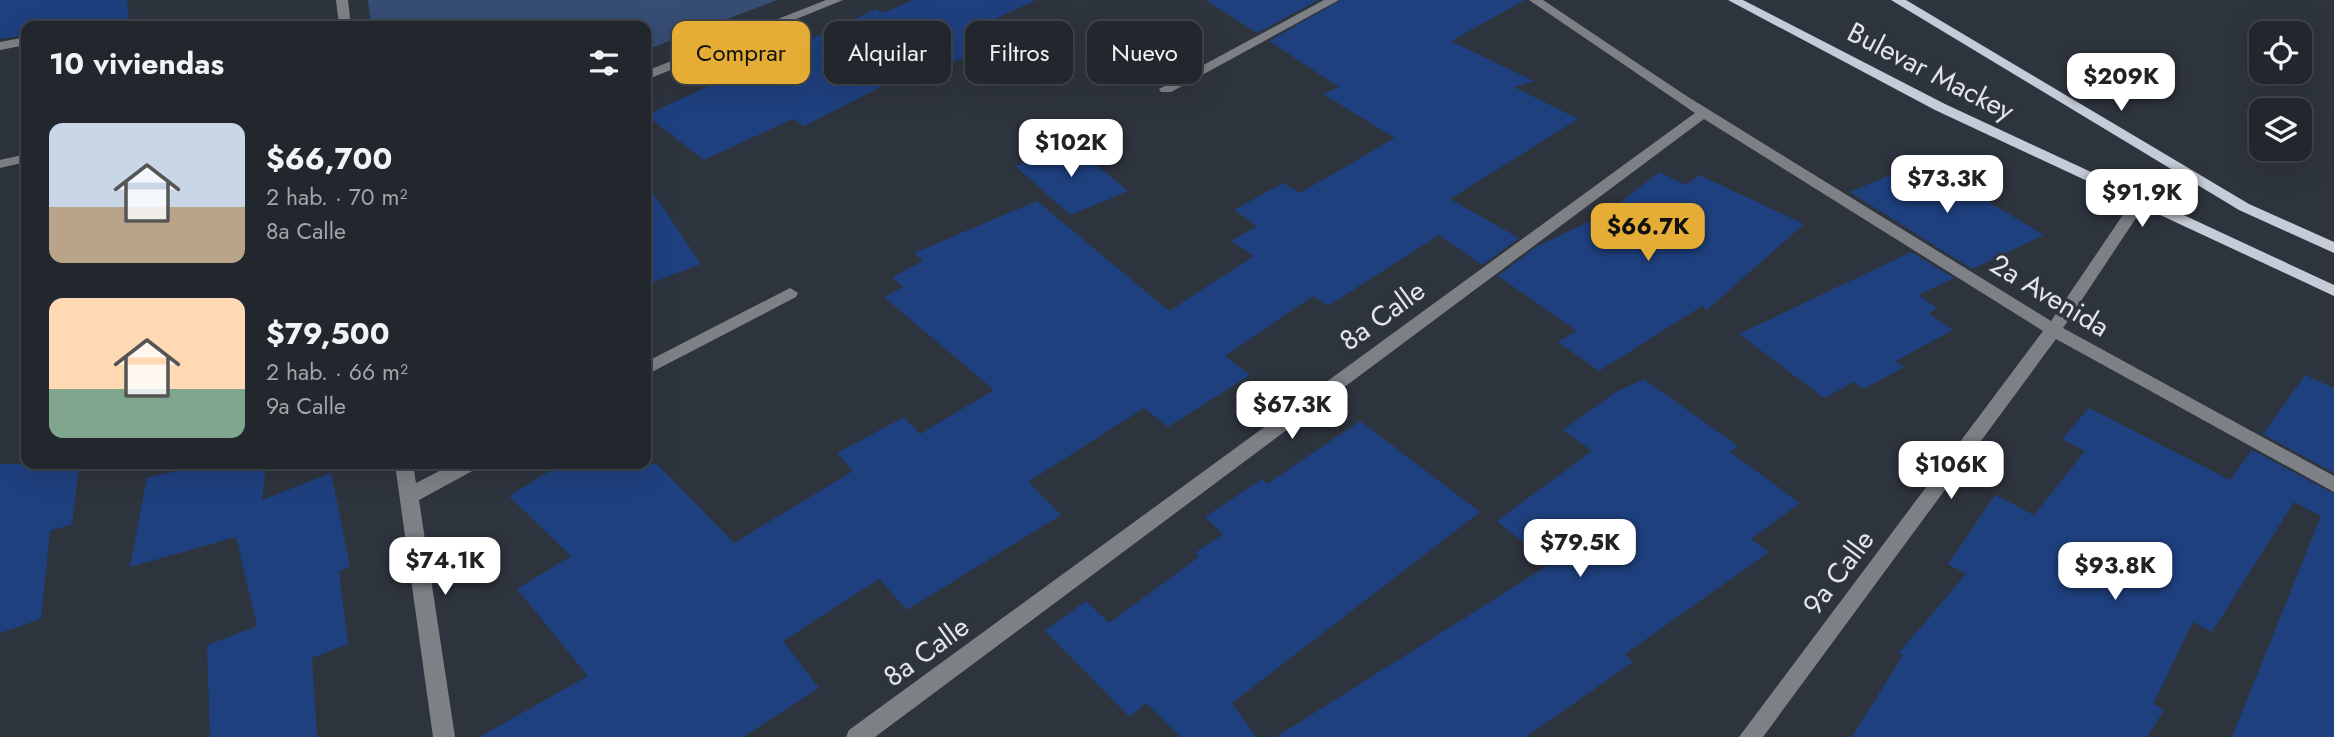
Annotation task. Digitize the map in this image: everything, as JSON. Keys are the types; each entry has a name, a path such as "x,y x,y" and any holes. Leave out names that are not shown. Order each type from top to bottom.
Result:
{"main road":[{"name":"Bulevar Mackey","path":"1897,0 2245,207 2334,248"},
{"name":"Bulevar Mackey","path":"1737,1 1940,107 2334,291"}],"street":[{"path":"342,0 344,21"},
{"path":"651,74 837,0"},
{"path":"1166,89 1333,0"},
{"name":"2a Avenida","path":"1535,0 1704,113 2053,330 2334,485"},
{"path":"0,46 21,42"},
{"name":"8a Calle","path":"857,737 1704,113"},
{"path":"0,164 21,159"},
{"name":"9a Calle","path":"1750,737 2053,330 2140,200"},
{"path":"651,366 790,293"},
{"path":"405,469 444,737"},
{"path":"408,496 459,469"}],"shaded area":[{"path":"368,0 777,0 722,21 672,21 672,40 651,48 651,21 370,21"}],"building":[{"path":"0,0 127,0 129,19 21,21 21,36 0,39"},
{"path":"913,0 1036,0 990,21 965,21 965,57 951,63 951,21 850,21 876,9 883,13"},
{"path":"1206,0 1318,0 1257,33"},
{"path":"1341,0 1525,0 1451,41 1534,81 1514,87 1578,119 1450,199 1519,238 1482,265 1439,235 1328,306 1313,296 1225,356 1250,375 1168,427 1144,408 1028,482 1061,515 907,610 879,579 783,641 819,688 743,737 479,737 588,676 517,589 571,556 509,496 553,469 651,469 651,464 657,464 734,543 853,471 837,453 904,417 920,434 994,390 884,297 903,287 892,277 923,261 914,253 1037,201 1169,311 1254,256 1231,241 1257,226 1234,210 1283,183 1300,193 1395,138 1323,94 1339,87 1269,41"},
{"path":"824,33 824,84 886,84 804,126 793,119 704,160 651,119 651,113 713,84 810,84 810,39"},
{"path":"1070,143 1128,191 1071,215 1015,166"},
{"path":"1921,162 2044,235 1972,269 1850,192"},
{"path":"1659,172 1686,185 1699,175 1804,224 1707,310 1702,306 1599,371 1558,342 1577,331 1498,276 1536,247 1607,213"},
{"path":"651,189 701,264 651,283"},
{"path":"1911,252 1954,278 1918,295 1937,308 1929,314 1953,330 1895,361 1904,367 1864,389 1854,382 1824,398 1739,334"},
{"path":"2305,375 2334,388 2334,473 2263,434"},
{"path":"1644,379 1738,446 1730,452 1800,503 1751,539 1769,552 1625,654 1633,662 1526,737 1276,737 1550,564 1497,521 1592,451 1563,430 1616,392"},
{"path":"2089,408 2230,480 2252,450 2334,494 2334,737 2232,737 2321,516 2294,502 2212,632 2193,622 2153,704 2164,710 2147,737 1852,737 1903,655 1899,653 1966,574 1948,564 1995,495 2034,515 2085,451 2062,439"},
{"path":"1360,421 1480,512 1232,703 1256,737 1180,737 1146,703 1130,717 1045,631 1086,601 1109,623 1199,557 1195,553 1223,534 1205,517 1262,479 1267,484"},
{"path":"0,464 21,464 21,469 78,469 72,524 50,531 41,619 0,633"},
{"path":"182,469 265,469 262,500 331,473 350,566 339,571 348,644 312,658 317,737 210,737 207,645 257,626 236,537 130,567 147,478"}]}
